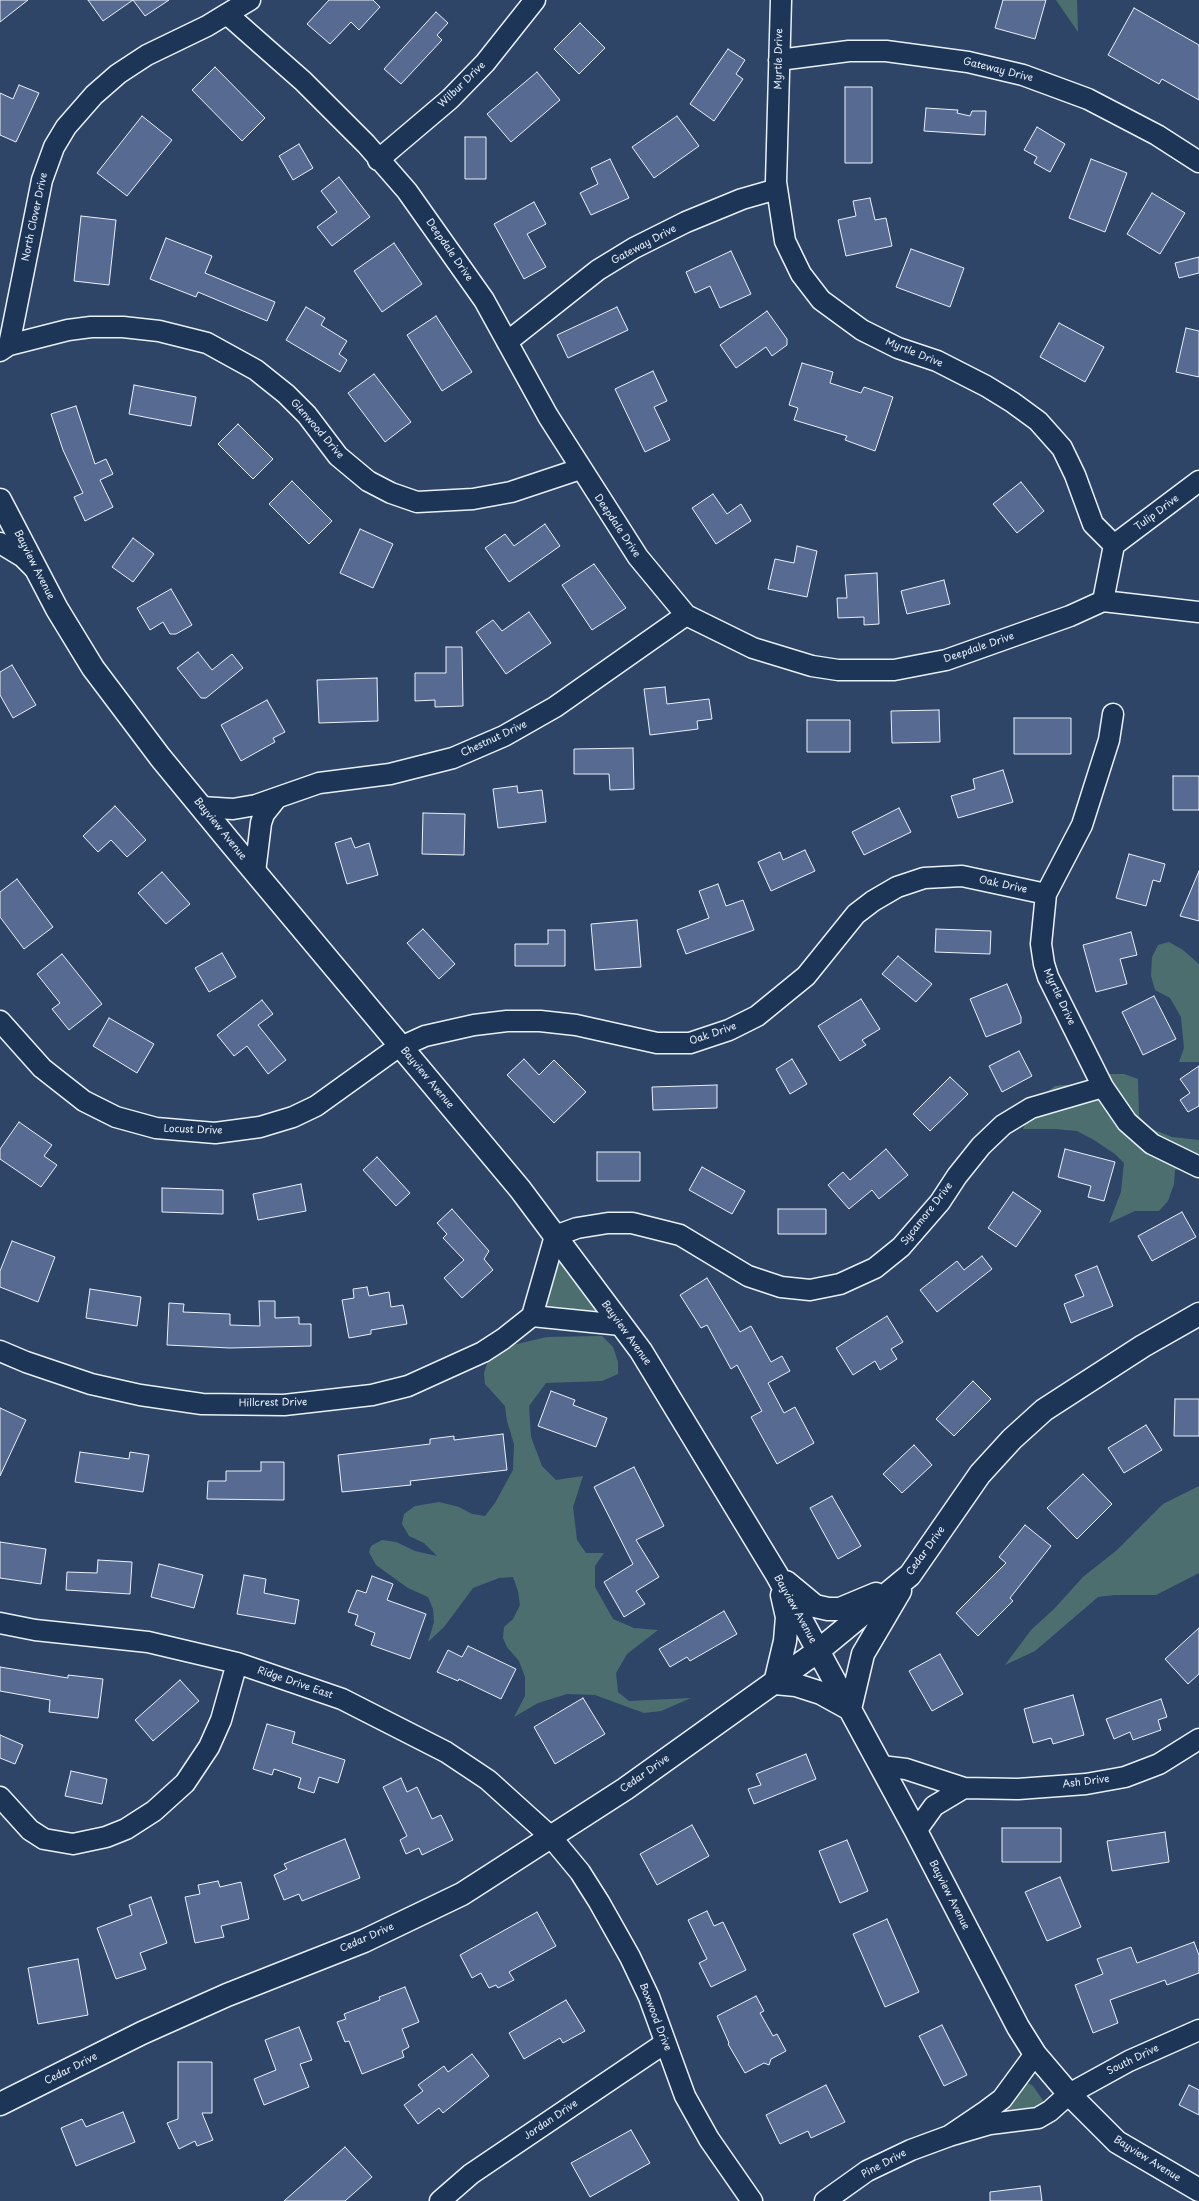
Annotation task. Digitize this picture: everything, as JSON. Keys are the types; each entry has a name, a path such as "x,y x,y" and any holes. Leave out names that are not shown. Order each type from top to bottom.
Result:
{"main road":[{"name":"Bayview Avenue","path":"0,500 73,638 93,668 160,756 255,872 520,1189 641,1351 674,1402 777,1575 916,1831 1018,2027 1035,2054 1069,2094 1117,2142 1199,2190"},
{"name":"Cedar Drive","path":"0,2104 142,2033 227,1995 364,1941 462,1894 625,1789 818,1651 910,1575 980,1474 1012,1439 1044,1410 1143,1346 1199,1314"},
{"path":"777,1575 815,1606 828,1609 840,1609 864,1600 910,1575"},
{"path":"777,1575 787,1617 785,1641 775,1683 796,1685 821,1693 850,1709 863,1654 910,1575"}],"street":[{"name":"North Clover Drive","path":"5,348 42,180 54,147 66,127 94,95 118,74 147,55 190,36 250,0"},
{"name":"Wilbur Drive","path":"378,160 450,99 485,64 535,0"},
{"name":"Myrtle Drive","path":"781,0 777,189 785,241 801,274 821,300 862,330 898,348 937,361 986,386 1012,402 1038,421 1062,448 1075,475 1093,524 1114,545"},
{"name":"Deepdale Drive","path":"227,14 303,81 366,144 378,160 407,191 451,251 484,300 580,469 638,557 686,615 753,648 812,666 838,670 894,670 946,660 1070,616 1103,601"},
{"name":"Gateway Drive","path":"779,60 849,51 886,51 968,62 1016,73 1088,100 1157,135 1199,162"},
{"name":"Gateway Drive","path":"507,342 598,270 634,248 700,217 742,200 777,189"},
{"name":"Glenwood Drive","path":"5,348 68,330 91,327 123,327 159,331 207,344 256,370 286,394 307,415 338,456 368,481 391,493 417,502 473,499 511,492 580,469"},
{"name":"Tulip Drive","path":"1114,545 1199,481"},
{"path":"0,543 23,557 36,569"},
{"path":"1114,545 1103,601 1199,612"},
{"name":"Chestnut Drive","path":"201,806 233,809 256,805 319,783 411,770 453,758 516,729 556,707 686,615"},
{"name":"Myrtle Drive","path":"1113,714 1109,740 1082,825 1046,894 1041,944 1044,964 1048,977 1103,1086 1127,1122 1152,1144 1199,1167"},
{"path":"255,872 261,823 264,814 276,799"},
{"name":"Oak Drive","path":"400,1047 425,1036 474,1025 507,1021 540,1021 576,1025 658,1043 690,1043 729,1030 757,1016 772,1005 806,976 856,914 873,901 897,887 924,878 962,876 1046,894"},
{"name":"Locust Drive","path":"0,1021 20,1046 42,1068 84,1101 116,1118 156,1128 215,1133 260,1127 293,1117 316,1106 362,1071 400,1047"},
{"name":"Sycamore Drive","path":"554,1236 577,1228 608,1222 632,1223 680,1235 748,1276 781,1287 810,1290 840,1284 875,1268 901,1247 940,1202 957,1176 981,1146 1003,1125 1031,1108 1103,1086"},
{"path":"554,1236 532,1316 621,1325"},
{"name":"Hillcrest Drive","path":"0,1351 26,1362 91,1384 140,1394 202,1404 284,1405 372,1394 408,1386 483,1352 532,1316"},
{"name":"Ridge Drive East","path":"0,1623 35,1630 148,1642 236,1663 342,1699 446,1752 488,1780 551,1837"},
{"path":"0,1798 30,1830 44,1839 74,1844 106,1837 126,1829 154,1811 185,1783 209,1747 221,1720 236,1663"},
{"name":"Ash Drive","path":"881,1766 906,1769 964,1788 1018,1788 1086,1784 1125,1777 1159,1764 1199,1739"},
{"path":"916,1831 934,1806 964,1788"},
{"name":"Boxwood Drive","path":"551,1837 580,1872 630,1957 649,1996 685,2096 709,2139 752,2201"},
{"name":"South Drive","path":"1069,2094 1129,2060 1199,2030"},
{"name":"Jordan Drive","path":"440,2201 471,2174 665,2043"},
{"name":"Pine Drive","path":"948,2136 1002,2099 1035,2054"},
{"name":"Pine Drive","path":"824,2201 867,2171 911,2150 948,2136 990,2124 1038,2118 1069,2094"}],"green space":[{"path":"1056,0 1077,0 1078,32"},
{"path":"1169,942 1183,950 1199,964 1199,1062 1179,1062 1184,1048 1181,1017 1170,998 1155,990 1151,976 1152,957 1158,945"},
{"path":"1108,1074 1124,1074 1138,1079 1139,1116 1147,1127 1172,1137 1199,1140 1199,1161 1175,1170 1174,1184 1168,1201 1159,1211 1135,1211 1109,1223 1121,1192 1124,1163 1115,1154 1077,1131 1023,1129 1035,1101 1055,1086 1087,1083"},
{"path":"556,1244 614,1321 536,1313"},
{"path":"602,1336 613,1347 618,1362 618,1374 602,1381 546,1383 529,1406 531,1437 542,1466 556,1480 583,1476 573,1507 577,1540 586,1553 604,1553 595,1566 595,1587 613,1619 634,1628 658,1630 627,1654 616,1673 618,1692 629,1701 691,1698 661,1711 644,1713 595,1695 567,1694 538,1703 514,1717 525,1696 525,1677 519,1661 507,1647 503,1638 504,1627 513,1619 520,1605 518,1591 513,1577 499,1578 473,1588 444,1627 428,1642 434,1622 433,1609 428,1597 408,1588 376,1565 369,1552 371,1546 382,1540 396,1542 415,1551 437,1556 424,1543 409,1536 402,1524 404,1514 415,1506 439,1502 459,1507 472,1514 485,1516 495,1503 513,1470 514,1444 507,1421 505,1406 485,1384 484,1373 489,1357 500,1348 547,1337"},
{"path":"1199,1486 1199,1573 1156,1595 1114,1595 1098,1597 1035,1651 1005,1665 1031,1630 1054,1609 1083,1577 1117,1550 1163,1504"},
{"path":"1028,2083 1033,2086 1044,2102 1045,2107 1003,2113 1003,2109 1023,2084"}],"building":[{"path":"0,0 28,0 0,22"},
{"path":"88,0 133,0 103,21"},
{"path":"133,0 169,0 145,16"},
{"path":"329,0 373,0 380,7 359,30 351,22 330,44 307,24"},
{"path":"1003,0 1046,0 1035,39 995,28"},
{"path":"1134,8 1199,45 1199,100 1162,79 1159,84 1108,55"},
{"path":"436,12 448,23 437,35 442,40 401,84 384,69"},
{"path":"580,23 605,48 579,74 554,49"},
{"path":"728,49 745,60 736,74 743,79 714,121 690,104"},
{"path":"215,67 265,118 242,141 192,90"},
{"path":"537,72 560,100 511,142 487,114"},
{"path":"19,85 39,93 16,142 0,135 0,93 13,99"},
{"path":"845,87 872,87 872,163 845,163"},
{"path":"926,108 958,110 957,113 970,116 972,111 986,111 985,135 924,131"},
{"path":"142,116 172,140 127,196 97,173"},
{"path":"677,116 699,146 654,178 632,147"},
{"path":"1037,127 1065,144 1050,172 1034,163 1037,157 1024,150"},
{"path":"465,137 486,137 486,179 465,179"},
{"path":"299,144 313,168 293,180 279,156"},
{"path":"610,159 629,198 591,215 580,193 598,184 591,168"},
{"path":"1091,159 1127,173 1105,232 1069,218"},
{"path":"339,177 370,217 332,246 317,227 337,212 321,191"},
{"path":"1152,193 1185,213 1160,254 1127,234"},
{"path":"870,198 875,220 886,218 892,246 846,256 838,220 856,216 853,201"},
{"path":"534,202 546,224 527,234 546,267 524,279 494,224"},
{"path":"81,216 116,220 109,285 74,281"},
{"path":"166,238 212,256 205,273 275,302 267,321 198,292 196,297 150,279"},
{"path":"394,243 422,284 382,312 354,271"},
{"path":"911,249 964,268 950,307 896,287"},
{"path":"731,251 751,294 720,308 710,286 695,293 686,272"},
{"path":"1199,257 1199,273 1179,278 1175,263"},
{"path":"306,307 325,318 321,325 347,341 339,354 347,360 340,372 286,340"},
{"path":"617,307 628,330 568,358 557,335"},
{"path":"767,311 787,339 787,345 772,356 766,347 736,368 720,345"},
{"path":"436,316 472,372 442,391 407,335"},
{"path":"1059,323 1104,347 1085,382 1040,357"},
{"path":"1186,328 1199,331 1199,377 1176,372"},
{"path":"802,363 833,372 830,383 861,393 864,387 893,397 875,451 845,440 847,436 794,420 798,408 789,405"},
{"path":"653,371 667,401 654,407 670,440 645,452 615,389"},
{"path":"374,374 411,422 385,442 348,393"},
{"path":"134,385 196,397 191,426 129,414"},
{"path":"76,406 95,464 106,459 113,474 100,480 113,507 85,521 74,497 83,493 63,450 51,414"},
{"path":"238,424 273,459 253,479 218,444"},
{"path":"292,481 332,521 309,544 269,504"},
{"path":"1021,482 1044,511 1017,533 993,504"},
{"path":"713,494 727,514 741,504 751,521 716,544 692,508"},
{"path":"545,524 560,546 509,582 485,548 505,534 514,546"},
{"path":"360,529 393,544 373,588 340,573"},
{"path":"133,538 154,554 133,582 112,567"},
{"path":"797,546 817,551 807,597 768,589 775,559 794,563"},
{"path":"594,564 626,608 592,630 562,585"},
{"path":"877,573 879,624 864,625 864,617 838,618 837,598 847,598 845,575"},
{"path":"944,580 950,604 907,614 901,591"},
{"path":"171,589 192,625 176,634 170,634 163,622 150,630 137,608"},
{"path":"529,612 551,643 506,674 476,632 493,620 502,631"},
{"path":"446,647 462,647 463,706 435,707 435,700 415,701 415,673 446,673"},
{"path":"198,652 212,670 232,654 243,668 206,698 201,698 177,668"},
{"path":"12,665 36,705 13,718 0,695 0,672"},
{"path":"377,678 378,721 319,723 317,680"},
{"path":"665,687 667,704 709,699 712,719 697,721 698,729 650,735 644,689"},
{"path":"267,700 285,732 273,738 275,742 241,761 221,725"},
{"path":"939,710 940,742 892,743 891,711"},
{"path":"1014,718 1071,718 1071,754 1014,754"},
{"path":"807,720 850,720 850,752 807,752"},
{"path":"633,748 634,789 610,790 609,774 574,774 574,749"},
{"path":"1003,770 1013,802 958,818 951,796 975,789 973,779"},
{"path":"1173,776 1199,776 1199,810 1173,810"},
{"path":"517,786 518,793 542,790 546,822 498,828 493,789"},
{"path":"115,806 146,840 127,857 111,840 98,852 83,836"},
{"path":"899,808 911,832 864,855 852,832"},
{"path":"423,813 465,814 464,855 422,854"},
{"path":"351,838 355,848 369,843 378,875 347,884 335,843"},
{"path":"805,850 815,871 771,891 758,862 780,852 783,860"},
{"path":"1129,854 1165,864 1160,882 1153,880 1146,906 1116,898"},
{"path":"1199,871 1199,921 1180,916"},
{"path":"162,872 190,904 166,924 138,893"},
{"path":"17,879 53,927 24,949 0,917 0,892"},
{"path":"718,884 726,906 743,900 754,930 686,954 677,930 709,918 699,891"},
{"path":"637,920 641,967 595,970 591,924"},
{"path":"423,929 455,964 439,979 407,943"},
{"path":"936,929 991,931 990,954 935,952"},
{"path":"548,930 565,930 565,966 515,966 515,944 548,944"},
{"path":"1131,932 1137,955 1120,959 1127,984 1096,992 1083,945"},
{"path":"222,953 236,977 209,992 195,968"},
{"path":"62,954 102,1004 69,1030 52,1009 60,1003 37,974"},
{"path":"898,956 932,984 916,1002 882,974"},
{"path":"1007,984 1021,1017 1021,1023 986,1037 970,999"},
{"path":"1154,996 1176,1039 1143,1055 1122,1012"},
{"path":"861,999 880,1029 862,1040 866,1045 840,1061 818,1026"},
{"path":"262,1000 273,1014 258,1025 286,1060 268,1074 247,1046 234,1056 217,1035"},
{"path":"109,1018 154,1044 137,1073 93,1046"},
{"path":"1019,1051 1032,1076 1002,1092 989,1066"},
{"path":"524,1059 539,1075 554,1060 586,1092 554,1123 507,1075"},
{"path":"792,1059 807,1084 790,1094 776,1069"},
{"path":"1199,1066 1199,1106 1188,1112 1180,1100 1190,1093 1180,1079"},
{"path":"950,1077 968,1094 930,1131 913,1114"},
{"path":"717,1085 717,1108 653,1110 652,1087"},
{"path":"19,1122 52,1145 44,1156 57,1165 41,1187 0,1159 0,1149"},
{"path":"886,1149 908,1175 879,1199 872,1190 849,1209 828,1185 843,1172 850,1180"},
{"path":"1065,1149 1115,1162 1104,1201 1088,1197 1091,1186 1058,1177"},
{"path":"597,1152 640,1152 640,1181 597,1181"},
{"path":"377,1157 410,1193 396,1206 363,1170"},
{"path":"702,1167 745,1191 732,1214 689,1190"},
{"path":"301,1184 306,1211 258,1220 253,1194"},
{"path":"162,1188 223,1190 223,1214 162,1212"},
{"path":"1013,1192 1041,1211 1016,1247 988,1228"},
{"path":"452,1209 489,1251 484,1259 493,1270 462,1298 444,1278 464,1260 443,1238 447,1234 437,1223"},
{"path":"778,1209 826,1209 826,1234 778,1234"},
{"path":"1182,1212 1196,1237 1152,1261 1138,1236"},
{"path":"12,1241 55,1257 38,1302 0,1287 0,1271"},
{"path":"982,1256 992,1269 937,1312 920,1290 957,1261 964,1270"},
{"path":"1097,1266 1113,1306 1071,1323 1064,1304 1084,1296 1075,1275"},
{"path":"707,1278 740,1332 751,1326 771,1362 782,1356 790,1371 768,1383 784,1413 795,1407 814,1443 777,1464 751,1417 762,1411 737,1365 731,1369 707,1325 701,1328 680,1295"},
{"path":"367,1287 369,1296 389,1292 391,1307 403,1305 407,1324 371,1330 371,1334 349,1338 342,1300 354,1298 353,1289"},
{"path":"90,1289 141,1297 137,1326 86,1318"},
{"path":"259,1301 275,1301 275,1318 299,1317 299,1324 311,1324 311,1346 230,1348 167,1345 169,1303 184,1304 183,1312 230,1314 230,1325 260,1326"},
{"path":"887,1316 903,1342 891,1349 897,1359 880,1370 875,1361 853,1375 836,1348"},
{"path":"973,1381 991,1399 954,1436 936,1419"},
{"path":"551,1391 575,1400 573,1405 607,1418 596,1447 538,1426"},
{"path":"1175,1399 1199,1399 1199,1436 1174,1436"},
{"path":"0,1408 26,1420 0,1476"},
{"path":"1146,1425 1162,1450 1124,1473 1108,1448"},
{"path":"503,1434 507,1470 410,1481 411,1485 342,1492 338,1455 430,1444 430,1439 454,1436 454,1440"},
{"path":"914,1445 932,1465 902,1493 883,1474"},
{"path":"80,1452 129,1459 130,1452 149,1455 143,1492 75,1482"},
{"path":"261,1462 284,1462 284,1500 207,1499 208,1481 226,1481 226,1471 261,1471"},
{"path":"634,1467 664,1526 636,1540 659,1577 636,1591 645,1604 624,1617 604,1582 633,1564 594,1487"},
{"path":"1083,1474 1112,1504 1077,1539 1047,1508"},
{"path":"832,1496 861,1546 838,1559 810,1508"},
{"path":"1025,1525 1051,1546 1010,1598 1013,1601 978,1636 956,1613 1006,1563 999,1557"},
{"path":"0,1542 46,1549 41,1584 0,1578"},
{"path":"98,1560 132,1562 130,1594 66,1590 67,1572 97,1573"},
{"path":"159,1564 203,1575 194,1608 151,1597"},
{"path":"244,1575 266,1579 264,1593 299,1600 295,1624 237,1614"},
{"path":"372,1576 393,1584 387,1600 426,1614 410,1659 371,1645 375,1633 355,1625 358,1615 348,1612 357,1590 366,1593"},
{"path":"724,1611 737,1634 690,1661 687,1657 670,1667 659,1649"},
{"path":"1199,1628 1199,1674 1188,1684 1165,1659"},
{"path":"468,1646 516,1669 501,1699 459,1679 458,1681 437,1672 448,1650 462,1657"},
{"path":"940,1654 963,1694 932,1711 909,1671"},
{"path":"0,1667 68,1678 68,1675 103,1679 98,1718 49,1712 50,1700 0,1691"},
{"path":"180,1680 199,1701 153,1741 135,1720"},
{"path":"1073,1695 1084,1735 1053,1744 1051,1738 1033,1743 1024,1709"},
{"path":"583,1698 605,1734 555,1764 534,1727"},
{"path":"1161,1699 1167,1717 1158,1720 1161,1730 1133,1740 1130,1732 1114,1739 1106,1719"},
{"path":"267,1724 295,1732 292,1743 345,1760 338,1783 319,1777 314,1793 298,1788 301,1778 274,1769 272,1775 253,1769"},
{"path":"0,1735 23,1745 15,1764 0,1758"},
{"path":"806,1754 816,1779 754,1804 748,1789 761,1785 756,1774"},
{"path":"71,1771 107,1779 102,1804 65,1796"},
{"path":"401,1778 407,1792 417,1787 432,1819 441,1815 453,1840 422,1855 419,1848 406,1854 400,1840 407,1836 383,1787"},
{"path":"692,1825 709,1856 657,1885 640,1854"},
{"path":"1002,1828 1061,1828 1061,1862 1002,1862"},
{"path":"1165,1832 1169,1862 1112,1871 1107,1841"},
{"path":"345,1839 360,1878 302,1901 299,1894 284,1900 274,1875 287,1869 284,1864"},
{"path":"847,1840 868,1891 840,1903 819,1851"},
{"path":"1060,1877 1081,1927 1047,1941 1025,1892"},
{"path":"218,1881 220,1887 241,1882 249,1919 221,1926 224,1937 195,1943 185,1897 200,1894 198,1885"},
{"path":"151,1897 167,1943 140,1953 146,1969 116,1979 97,1928 132,1915 129,1905"},
{"path":"707,1911 714,1926 723,1922 746,1970 711,1987 699,1963 707,1959 688,1920"},
{"path":"537,1912 556,1946 509,1972 514,1980 498,1988 496,1985 489,1988 481,1973 472,1978 460,1955"},
{"path":"887,1919 919,1992 885,2007 853,1934"},
{"path":"1194,1942 1199,1955 1199,1973 1167,1985 1165,1980 1110,2000 1118,2023 1093,2033 1075,1985 1103,1974 1097,1959 1131,1947 1137,1963"},
{"path":"78,1959 88,2015 38,2024 28,1968"},
{"path":"405,1987 419,2022 402,2029 409,2047 402,2051 404,2057 362,2074 349,2041 345,2042 337,2022 346,2019 344,2014 380,2000 379,1997"},
{"path":"756,1996 764,2011 760,2013 773,2036 777,2034 786,2051 771,2059 769,2065 764,2063 745,2073 728,2044 729,2043 717,2016"},
{"path":"566,2000 585,2031 563,2043 560,2038 524,2059 509,2033"},
{"path":"942,2025 967,2075 944,2086 919,2036"},
{"path":"299,2027 312,2060 300,2064 309,2087 264,2105 254,2079 276,2070 265,2040"},
{"path":"472,2054 489,2076 443,2113 439,2108 418,2124 404,2105 423,2091 418,2085 444,2066 448,2072"},
{"path":"178,2062 212,2062 212,2113 202,2113 213,2140 197,2146 195,2141 179,2149 167,2123 178,2119"},
{"path":"826,2085 845,2122 811,2138 808,2131 780,2144 766,2115"},
{"path":"1189,2085 1199,2090 1199,2115 1179,2105"},
{"path":"123,2112 135,2142 76,2166 61,2128 82,2119 86,2127"},
{"path":"631,2130 650,2163 590,2197 571,2163"},
{"path":"345,2147 372,2177 345,2201 284,2201"},
{"path":"1040,2186 1042,2201 990,2201 990,2192"}]}
